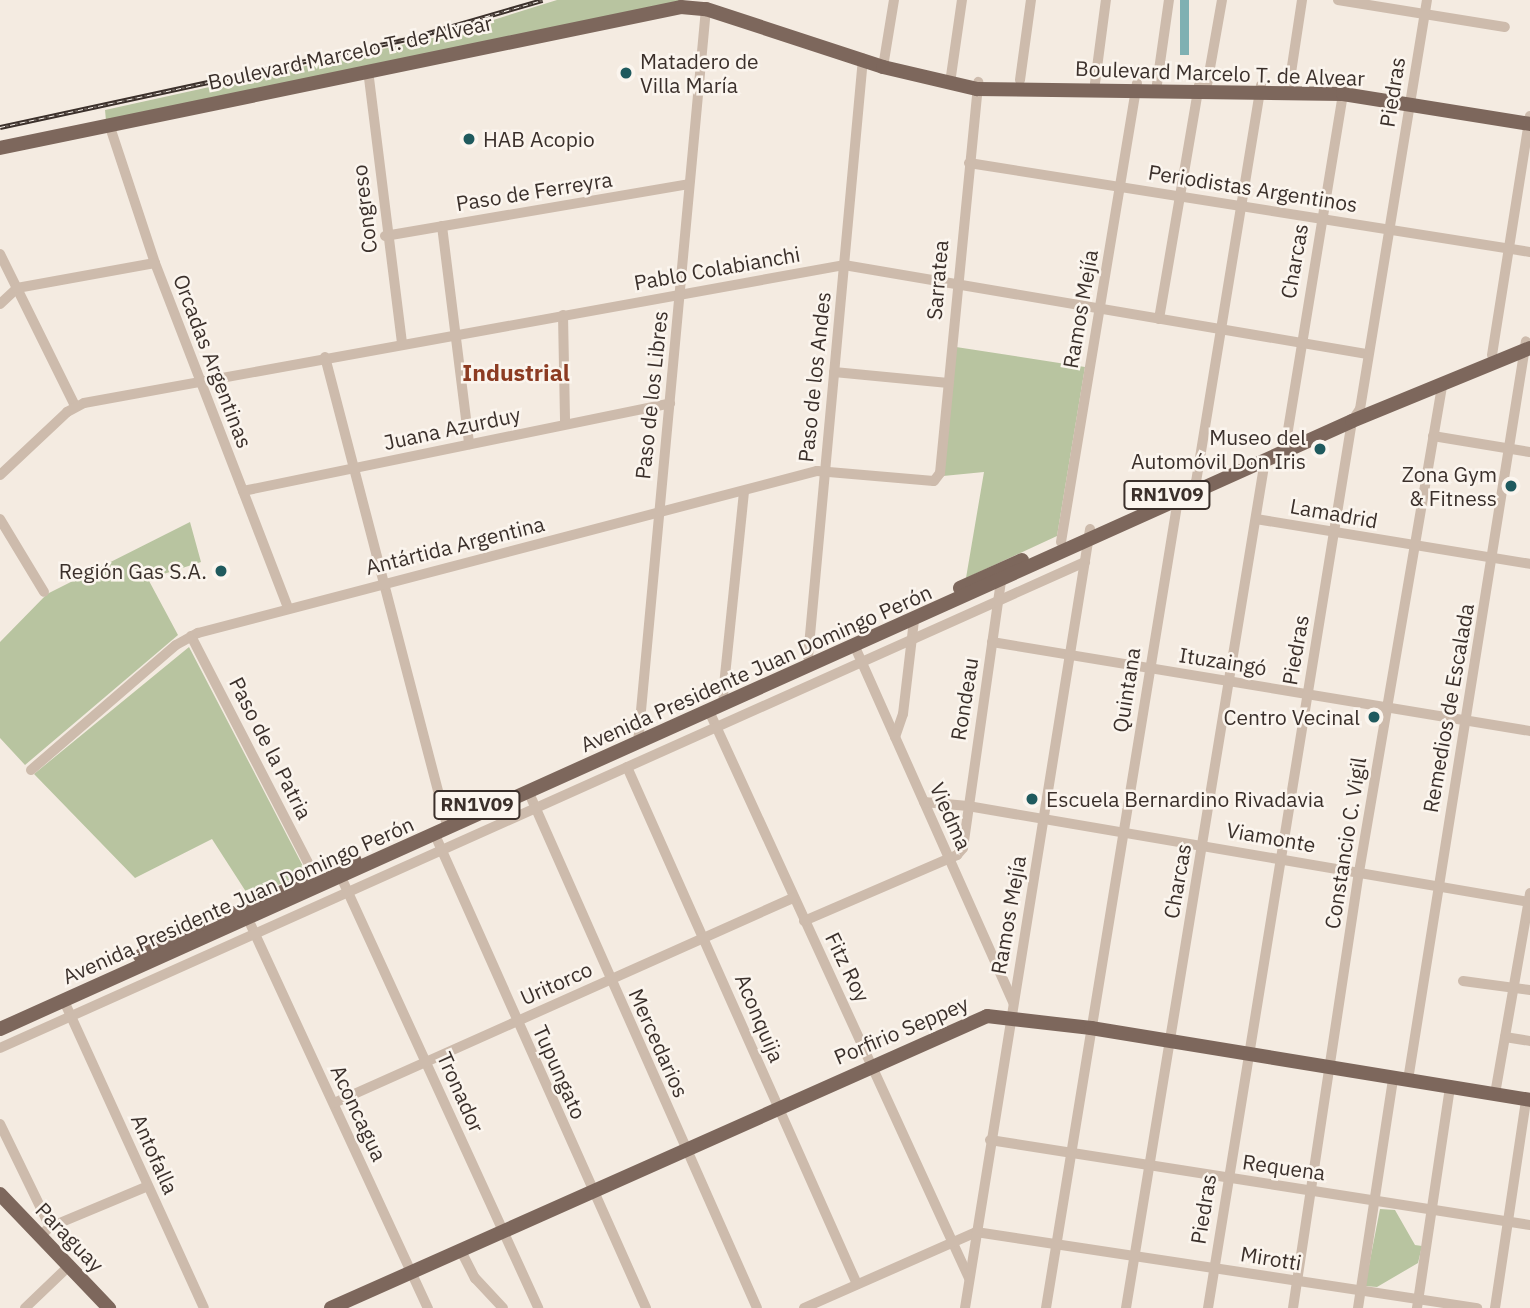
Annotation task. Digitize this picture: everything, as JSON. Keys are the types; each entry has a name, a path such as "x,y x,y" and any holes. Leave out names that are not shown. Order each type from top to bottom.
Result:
{"main road":[{"name":"Boulevard Marcelo T. de Alvear","path":"0,148 637,13 702,6 883,67 950,83 977,86 1137,86 1343,91"},
{"name":"Boulevard Marcelo T. de Alvear","path":"977,86 1020,80 1202,87"},
{"name":"Boulevard Marcelo T. de Alvear","path":"1260,89 1289,86 1343,91 1530,120"},
{"name":"Avenida Presidente Juan Domingo Perón","path":"0,1019 316,878 529,793 723,695 1061,542 1089,534 1178,499 1356,415 1492,355 1528,345"},
{"name":"Avenida Presidente Juan Domingo Perón","path":"0,1030 341,877 638,738 709,711 1002,580 1196,482 1286,442 1442,384 1528,345"},
{"name":"Porfirio Seppey","path":"331,1308 976,1018 1011,1009 1091,1028 1528,1100"},
{"name":"Paraguay","path":"0,1194 16,1211 45,1232 69,1266 109,1308"}],"street":[{"path":"883,67 894,0"},
{"path":"950,83 962,0"},
{"path":"1020,80 1031,0"},
{"path":"1095,83 1106,0"},
{"path":"1157,84 1170,0"},
{"path":"1159,318 1180,194 1222,0"},
{"path":"1289,86 1302,0"},
{"path":"1338,0 1505,27"},
{"name":"Piedras","path":"1208,1308 1307,694 1427,0"},
{"name":"Paso de los Libres","path":"638,738 681,294 702,6"},
{"name":"Paso de los Andes","path":"808,657 823,470 863,59"},
{"name":"Congreso","path":"368,70 385,236 402,343"},
{"name":"Sarratea","path":"934,481 940,473 955,283 977,86"},
{"name":"Ramos Mejía","path":"1061,542 1137,86"},
{"path":"1178,499 1196,482 1260,89"},
{"name":"Charcas","path":"1286,442 1300,342 1343,91"},
{"path":"1492,355 1530,120"},
{"name":"Orcadas Argentinas","path":"109,124 155,263 288,608"},
{"name":"Periodistas Argentinos","path":"969,163 1180,194 1530,252"},
{"name":"Paso de Ferreyra","path":"385,236 689,184"},
{"path":"442,226 469,444"},
{"path":"0,254 75,406 0,475"},
{"path":"0,304 17,288 155,263"},
{"path":"691,288 844,263"},
{"name":"Pablo Colabianchi","path":"75,406 198,379 844,263 1367,354"},
{"path":"563,315 565,424"},
{"name":"Remedios de Escalada","path":"1358,1308 1374,1200 1401,1079 1438,886 1528,345"},
{"name":"Tupungato","path":"324,357 384,582 443,828 442,850 516,1022 646,1308"},
{"path":"834,372 947,383"},
{"name":"Constancio C. Vigil","path":"1293,1308 1359,872 1442,384"},
{"name":"Juana Azurduy","path":"243,491 670,403"},
{"path":"1433,436 1530,452"},
{"name":"Charcas","path":"1126,1308 1265,460"},
{"name":"Antártida Argentina","path":"31,770 191,636 384,582 823,470 934,481"},
{"path":"723,695 744,491"},
{"name":"Quintana","path":"1046,1308 1178,499"},
{"path":"0,519 44,592"},
{"name":"Lamadrid","path":"1256,519 1530,564"},
{"name":"Ramos Mejía","path":"965,1308 1089,534"},
{"name":"Avenida Presidente Juan Domingo Perón","path":"0,1048 1085,562"},
{"name":"Rondeau","path":"949,858 962,848 1002,580"},
{"path":"895,737 904,714 914,620"},
{"name":"Paso de la Patria","path":"191,636 316,878"},
{"name":"Ituzaingó","path":"992,642 1530,731"},
{"name":"Viedma","path":"855,647 949,858 1011,1009"},
{"name":"Fitz Roy","path":"709,711 970,1278"},
{"name":"Aconquija","path":"627,767 857,1284"},
{"name":"Mercedarios","path":"529,793 609,980 757,1308"},
{"name":"Viamonte","path":"924,803 968,806 1438,886 1529,897"},
{"path":"804,921 949,858"},
{"name":"Tronador","path":"341,877 538,1308"},
{"path":"1495,1094 1527,928 1529,897"},
{"name":"Uritorco","path":"334,1103 793,898"},
{"name":"Aconcagua","path":"248,919 428,1308"},
{"path":"1462,981 1530,990"},
{"name":"Antofalla","path":"64,1001 204,1308"},
{"path":"1505,1037 1530,1041"},
{"path":"1418,1304 1450,1087"},
{"path":"1495,1308 1528,1100"},
{"path":"0,1124 32,1194 45,1232 148,1186"},
{"name":"Requena","path":"990,1140 1071,1155 1530,1225"},
{"path":"16,1211 32,1194"},
{"path":"804,1308 976,1232"},
{"name":"Mirotti","path":"976,1232 1297,1283 1361,1290 1418,1304 1477,1308"},
{"path":"460,1249 475,1278 503,1308"},
{"path":"25,1308 69,1266"}],"green space":[{"path":"557,0 686,0 106,121 105,110 442,36"},
{"path":"956,347 1085,367 1057,536 966,578 984,472 943,476"},
{"path":"190,522 201,562 148,579 178,635 25,765 0,738 0,642 47,594"},
{"path":"189,647 306,872 250,898 212,839 135,878 34,774"},
{"path":"1380,1209 1395,1210 1415,1245 1422,1246 1418,1263 1377,1287 1365,1286"}],"water":[{"path":"1180,0 1189,0 1189,55 1180,55"}],"railway":[{"path":"0,127 408,39 542,0"}],"place":[{"name":"Matadero de Villa María","path":"626,73"},
{"name":"HAB Acopio","path":"469,139"},
{"name":"Museo del Automóvil Don Iris","path":"1320,449"},
{"name":"Zona Gym & Fitness","path":"1511,486"},
{"name":"Región Gas S.A.","path":"221,571"},
{"name":"Centro Vecinal","path":"1374,717"},
{"name":"Escuela Bernardino Rivadavia","path":"1032,799"}],"district":[{"name":"Industrial","path":"516,372"}]}
